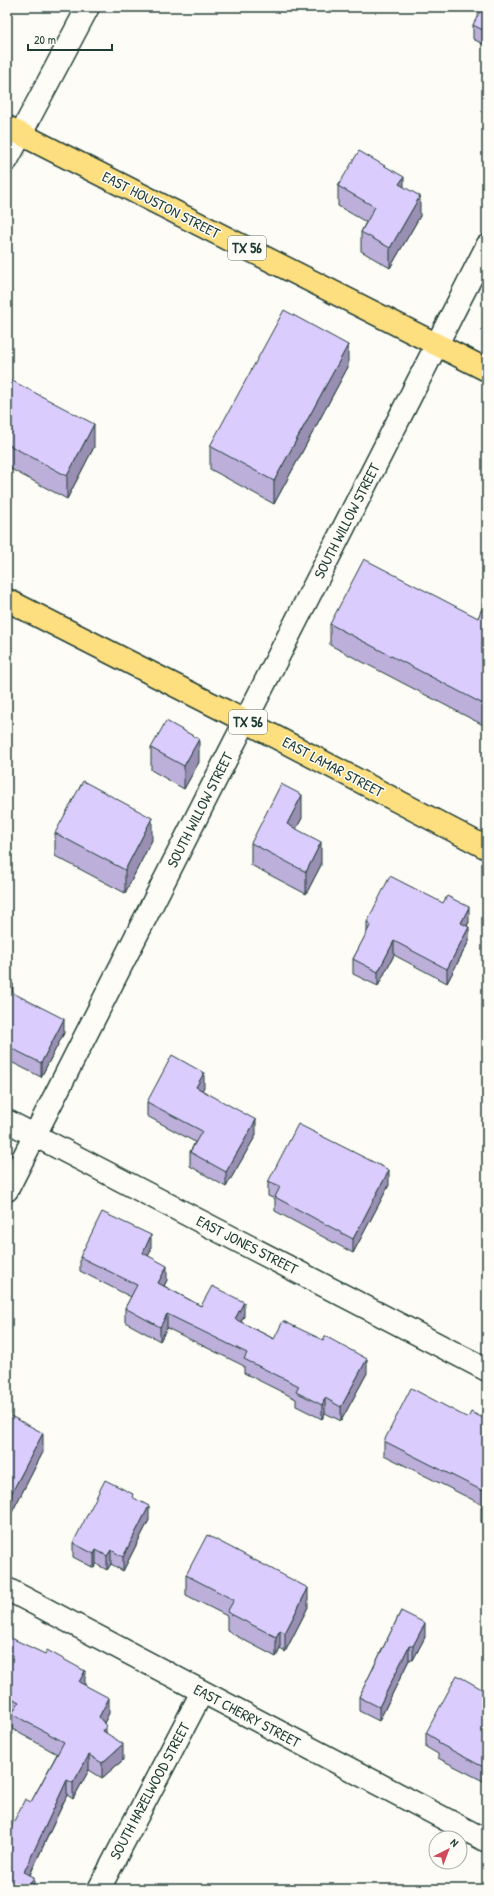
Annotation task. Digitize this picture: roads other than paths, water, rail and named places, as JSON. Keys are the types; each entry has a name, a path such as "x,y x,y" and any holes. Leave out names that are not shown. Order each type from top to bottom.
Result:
{"main road":[{"name":"EAST HOUSTON STREET","path":"14,131 487,370"},
{"name":"EAST LAMAR STREET","path":"7,600 245,721 487,848"}],"street":[{"path":"7,160 14,131 88,7"},
{"name":"SOUTH WILLOW STREET","path":"7,1190 487,246"},
{"name":"EAST JONES STREET","path":"7,1121 487,1370"},
{"name":"EAST CHERRY STREET","path":"7,1589 487,1841"},
{"name":"SOUTH HAZELWOOD STREET","path":"99,1889 202,1692"}]}
